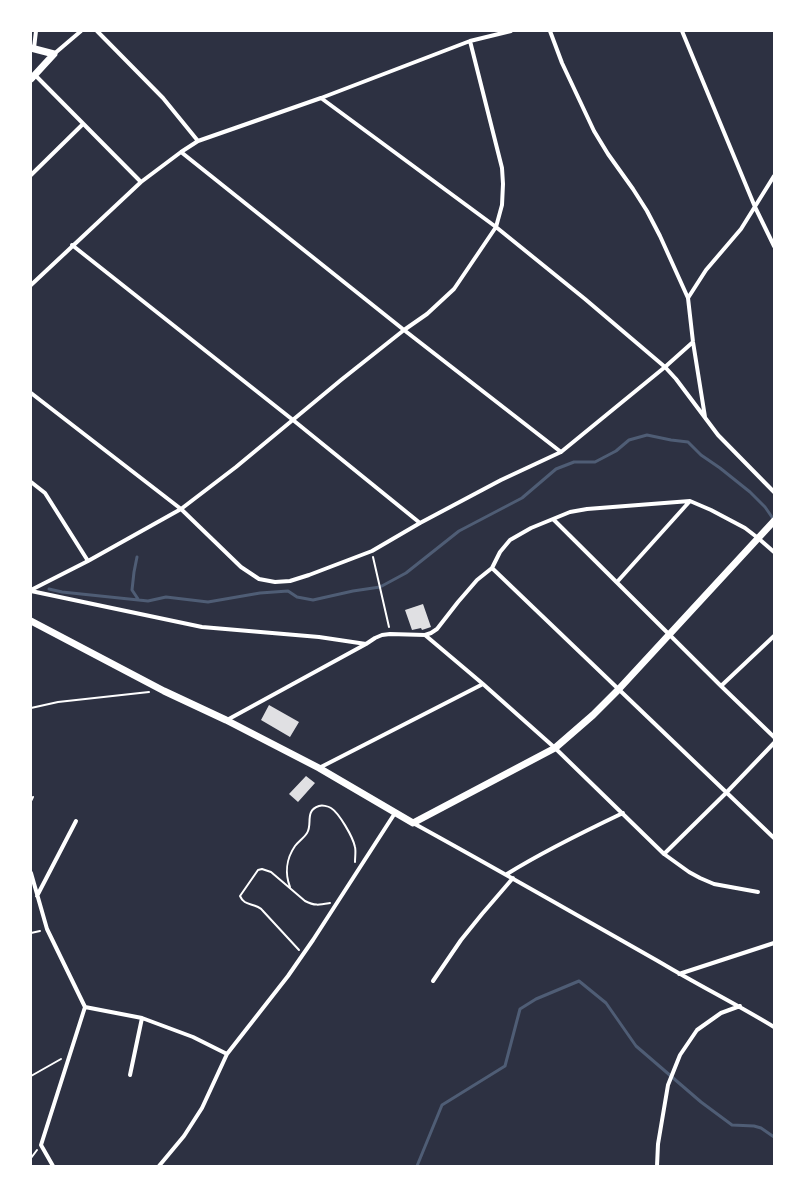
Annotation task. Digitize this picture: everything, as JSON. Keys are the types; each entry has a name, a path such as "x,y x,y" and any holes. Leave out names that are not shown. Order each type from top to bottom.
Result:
{"street":[{"path":"36,31 33,48 54,54"},
{"path":"81,31 54,54 33,77 141,182"},
{"path":"97,31 163,98 198,141"},
{"path":"31,285 141,182 198,141 321,98 470,41 511,31"},
{"path":"550,31 562,63 594,131 647,211 688,298 692,342 705,418"},
{"path":"682,31 755,207 774,246"},
{"path":"31,590 88,561 181,508 236,467 341,380 404,330 427,314 454,290 496,227 502,205 502,168 470,41"},
{"path":"321,98 496,227 585,299 665,367 676,379 718,435 774,492"},
{"path":"31,175 83,124"},
{"path":"181,152 560,452"},
{"path":"688,298 706,270 740,229 774,176"},
{"path":"72,245 293,420 420,523"},
{"path":"31,276 35,281"},
{"path":"31,392 181,508 241,567 259,579 275,582 290,581 372,551 420,523 501,480 560,452 665,367 692,342"},
{"path":"31,482 44,493 88,561"},
{"path":"617,582 690,501"},
{"path":"226,720 366,644 374,638 390,634 425,635 431,633 477,580 492,568 500,552 510,540 531,528 570,512 588,509 690,501 745,528 774,552"},
{"path":"553,519 774,737"},
{"path":"413,823 554,748 593,715 618,690 774,521"},
{"path":"492,568 774,838"},
{"path":"31,590 202,627 319,637 366,644"},
{"path":"31,621 164,691 226,720 319,768 396,814 507,874 679,974 740,1006 774,1027"},
{"path":"425,635 483,684 554,748 664,854 689,872 714,884 758,892"},
{"path":"721,686 774,636"},
{"path":"319,768 483,684"},
{"path":"664,854 774,743"},
{"path":"507,874 535,856 569,838 623,813"},
{"path":"159,1166 184,1136 202,1108 228,1054 313,940 396,814"},
{"path":"37,896 76,821"},
{"path":"31,873 47,929 85,1007 41,1145 53,1166"},
{"path":"433,981 461,940 513,878"},
{"path":"679,974 774,943"},
{"path":"656,1166 658,1144 668,1085 680,1054 697,1030 721,1013 740,1006"},
{"path":"85,1007 142,1018 193,1038 228,1054"},
{"path":"130,1075 142,1018"}],"path":[{"path":"372,551 390,634"},
{"path":"31,708 58,702 149,692"},
{"path":"31,801 33,797"},
{"path":"291,889 286,871 287,863 295,845 308,832 309,816 312,810 319,806 327,806 332,808 340,818 356,847 354,863"},
{"path":"299,951 264,911 257,906 242,901 240,896 258,870 262,869 271,872 305,901 319,905 330,902"},
{"path":"31,933 47,929"},
{"path":"31,1076 69,1054"}],"building":[{"path":"423,604 431,627 422,630 421,628 412,630 405,610"},
{"path":"269,705 299,722 290,737 261,720"},
{"path":"306,776 315,783 298,802 289,794"}],"waterway":[{"path":"49,589 62,592 148,601 166,597 208,602 260,593 288,591 297,597 313,600 353,591 380,587 406,573 459,531 522,498 556,469 574,462 595,462 616,451 629,440 647,435 688,442 701,455 750,492 765,507 774,520"},
{"path":"137,557 132,590 138,599"},
{"path":"417,1166 442,1105 505,1066 520,1009 536,999 579,981 606,1003 636,1046 701,1102 732,1125 754,1126 761,1128 774,1137"}]}
